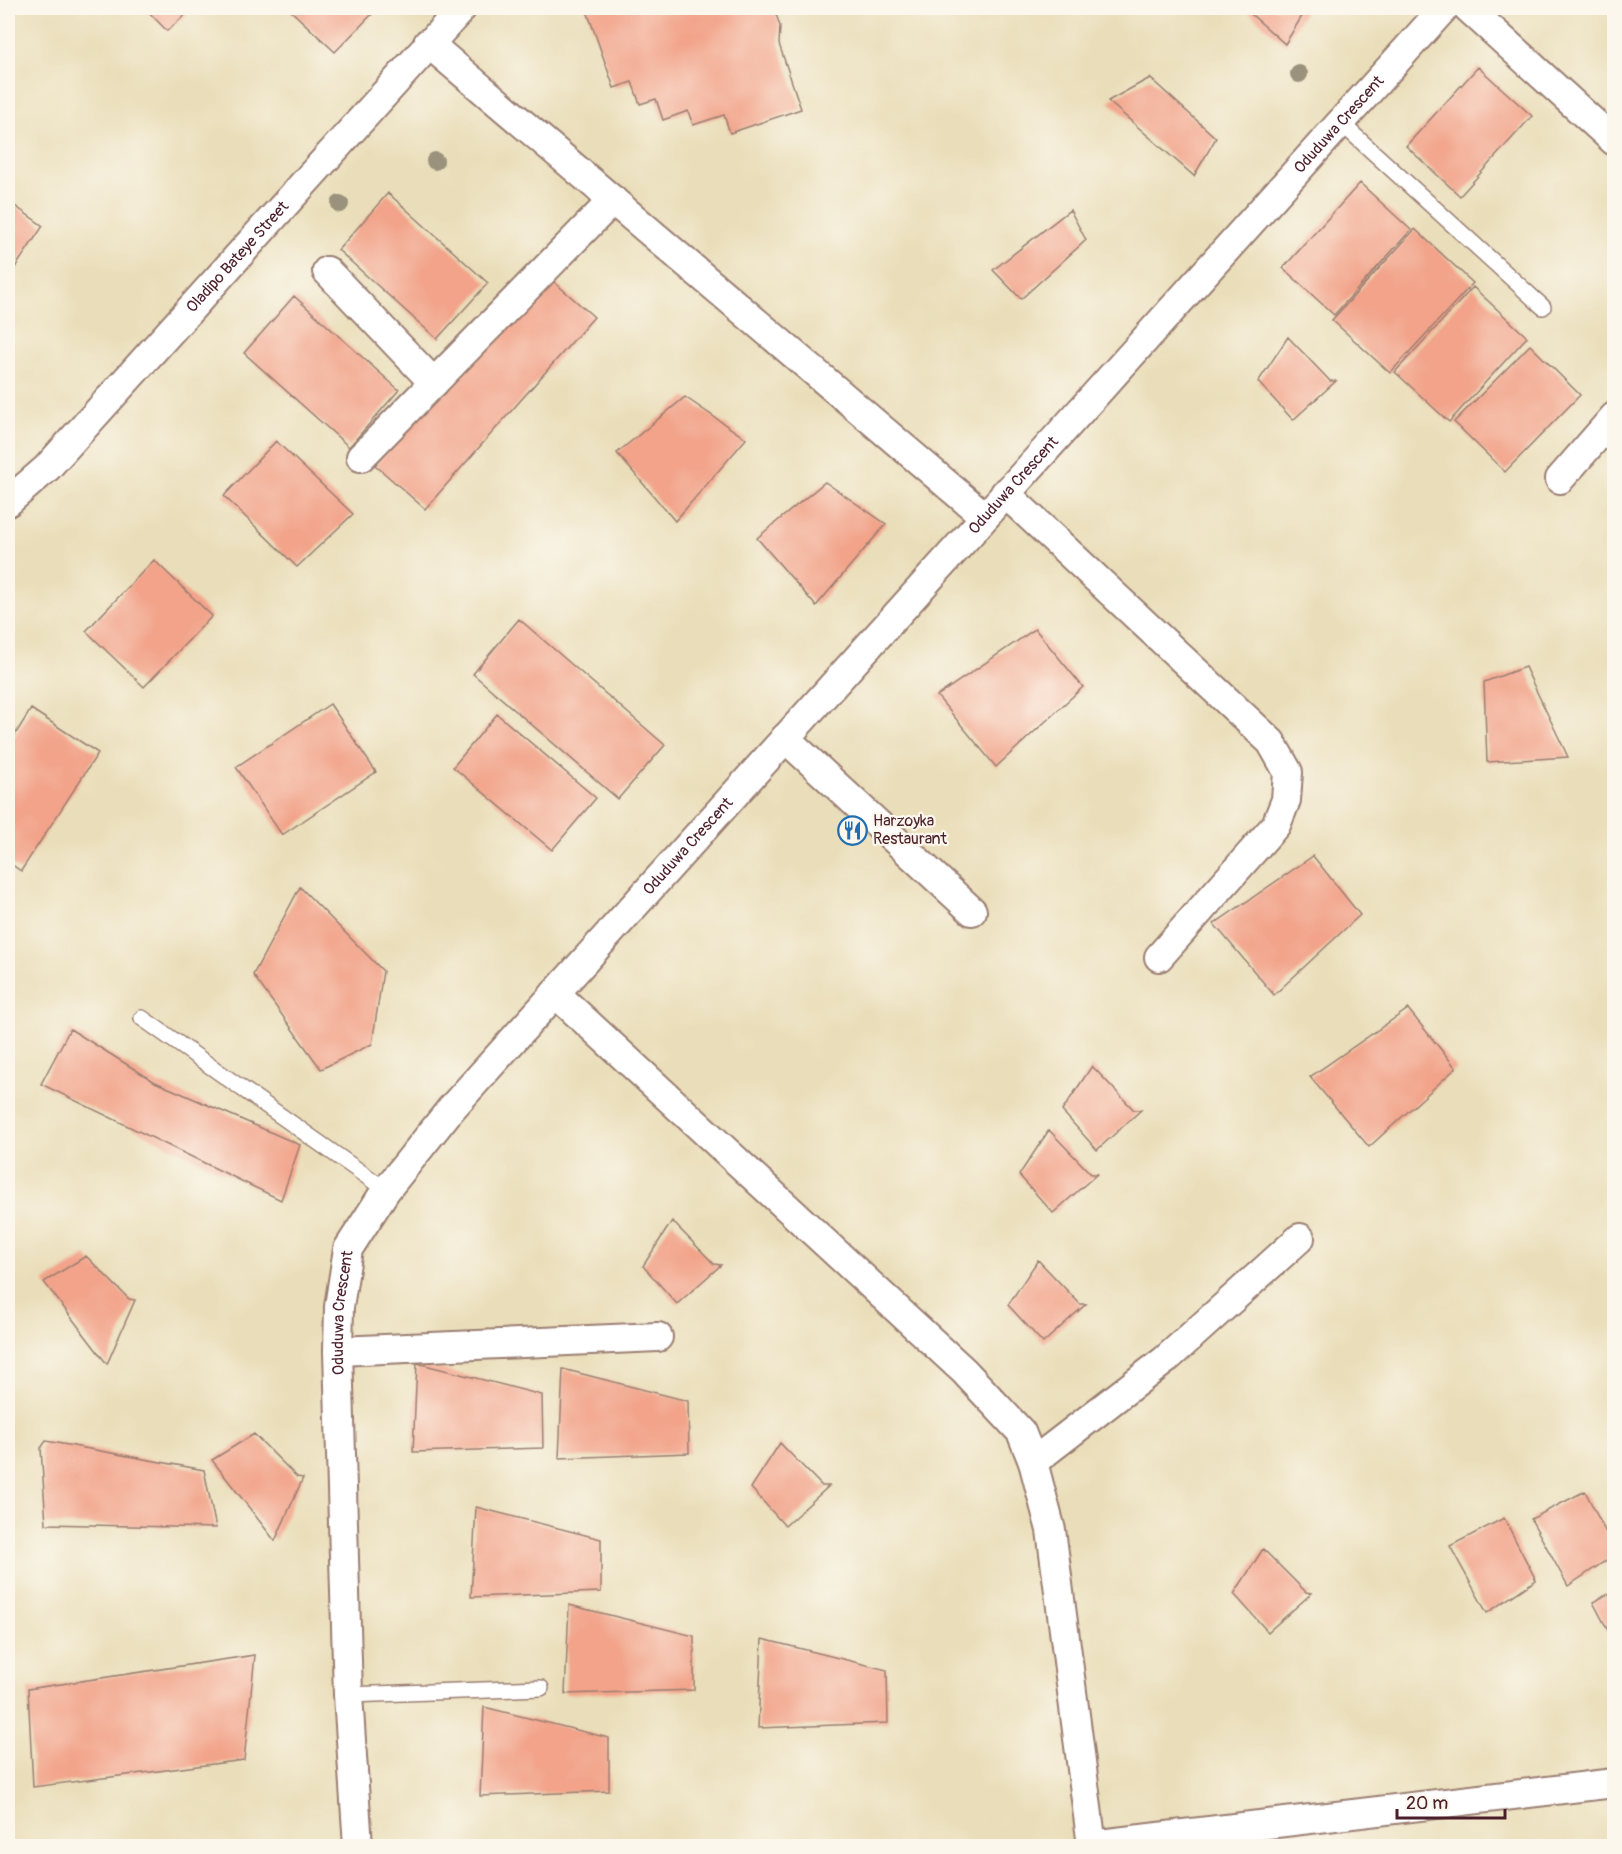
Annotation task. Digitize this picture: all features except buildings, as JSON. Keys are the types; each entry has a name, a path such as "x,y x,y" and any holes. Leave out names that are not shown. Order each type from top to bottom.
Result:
{"street":[{"name":"Oladipo Bateye Street","path":"8,502 47,468 462,8"},
{"name":"Oduduwa Crescent","path":"358,1846 348,1695 338,1351 339,1307 348,1249 386,1190 450,1110 1444,8"},
{"path":"1468,8 1614,141"},
{"path":"428,43 984,516"},
{"path":"361,458 613,200"},
{"path":"327,271 434,384"},
{"path":"1560,479 1614,417"},
{"path":"1005,493 1270,742 1288,772 1286,800 1276,825 1159,957"},
{"path":"785,738 972,911"},
{"path":"555,993 964,1371 1021,1432 1033,1462 1051,1530 1091,1846 1614,1783"},
{"path":"1033,1462 1165,1360 1300,1238"},
{"path":"338,1351 658,1337"}],"lane":[{"path":"1340,122 1543,307"},
{"path":"142,1018 386,1190"},
{"path":"348,1695 542,1688"}],"place":[{"name":"Harzoyka Restaurant","path":"852,830"}]}
